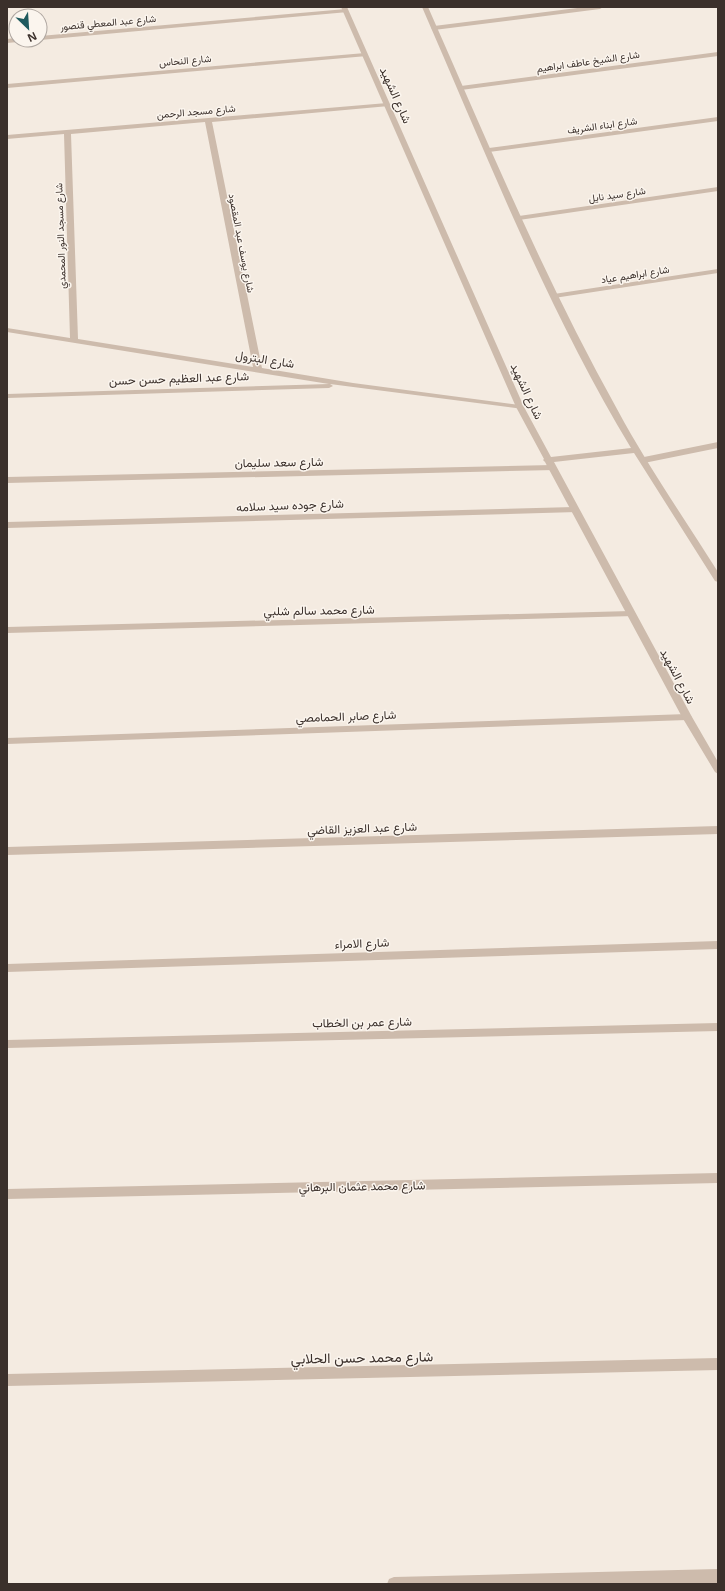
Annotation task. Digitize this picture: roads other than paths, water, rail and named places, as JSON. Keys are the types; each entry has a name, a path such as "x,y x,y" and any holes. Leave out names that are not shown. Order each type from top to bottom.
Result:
{"street":[{"path":"425,7 554,296 600,387 637,450 718,579"},
{"path":"434,28 600,7"},
{"name":"شارع عبد المعطي قنصور","path":"48,37 345,9"},
{"name":"شارع الشهيد","path":"345,9 520,407 574,510 687,717 718,770"},
{"name":"شارع النحاس","path":"7,86 365,54"},
{"name":"شارع الشيخ عاطف ابراهيم","path":"461,88 718,54"},
{"name":"شارع مسجد الرحمن","path":"7,137 387,104"},
{"name":"شارع ابناء الشريف","path":"489,150 718,119"},
{"name":"شارع يوسف عبد المقصود","path":"208,120 258,370"},
{"name":"شارع مسجد النور المحمدي","path":"67,132 74,340"},
{"name":"شارع سيد نايل","path":"519,218 718,189"},
{"name":"شارع ابراهيم عياد","path":"554,296 718,271"},
{"name":"شارع البترول","path":"7,330 353,385 520,407"},
{"name":"شارع عبد العظيم حسن حسن","path":"7,396 353,385"},
{"path":"644,460 718,445"},
{"name":"شارع سعد سليمان","path":"7,480 550,464 637,450"},
{"name":"شارع جوده سيد سلامه","path":"7,525 574,510"},
{"name":"شارع محمد سالم شلبي","path":"7,630 631,614"},
{"name":"شارع صابر الحمامصي","path":"7,741 687,717"},
{"name":"شارع عبد العزيز القاضي","path":"7,852 718,830"},
{"name":"شارع الامراء","path":"7,968 718,945"},
{"name":"شارع عمر بن الخطاب","path":"7,1044 718,1027"},
{"name":"شارع محمد عثمان البرهاني","path":"7,1194 718,1178"},
{"name":"شارع محمد حسن الحلابي","path":"7,1380 718,1364"},
{"path":"394,1584 718,1576"}]}
